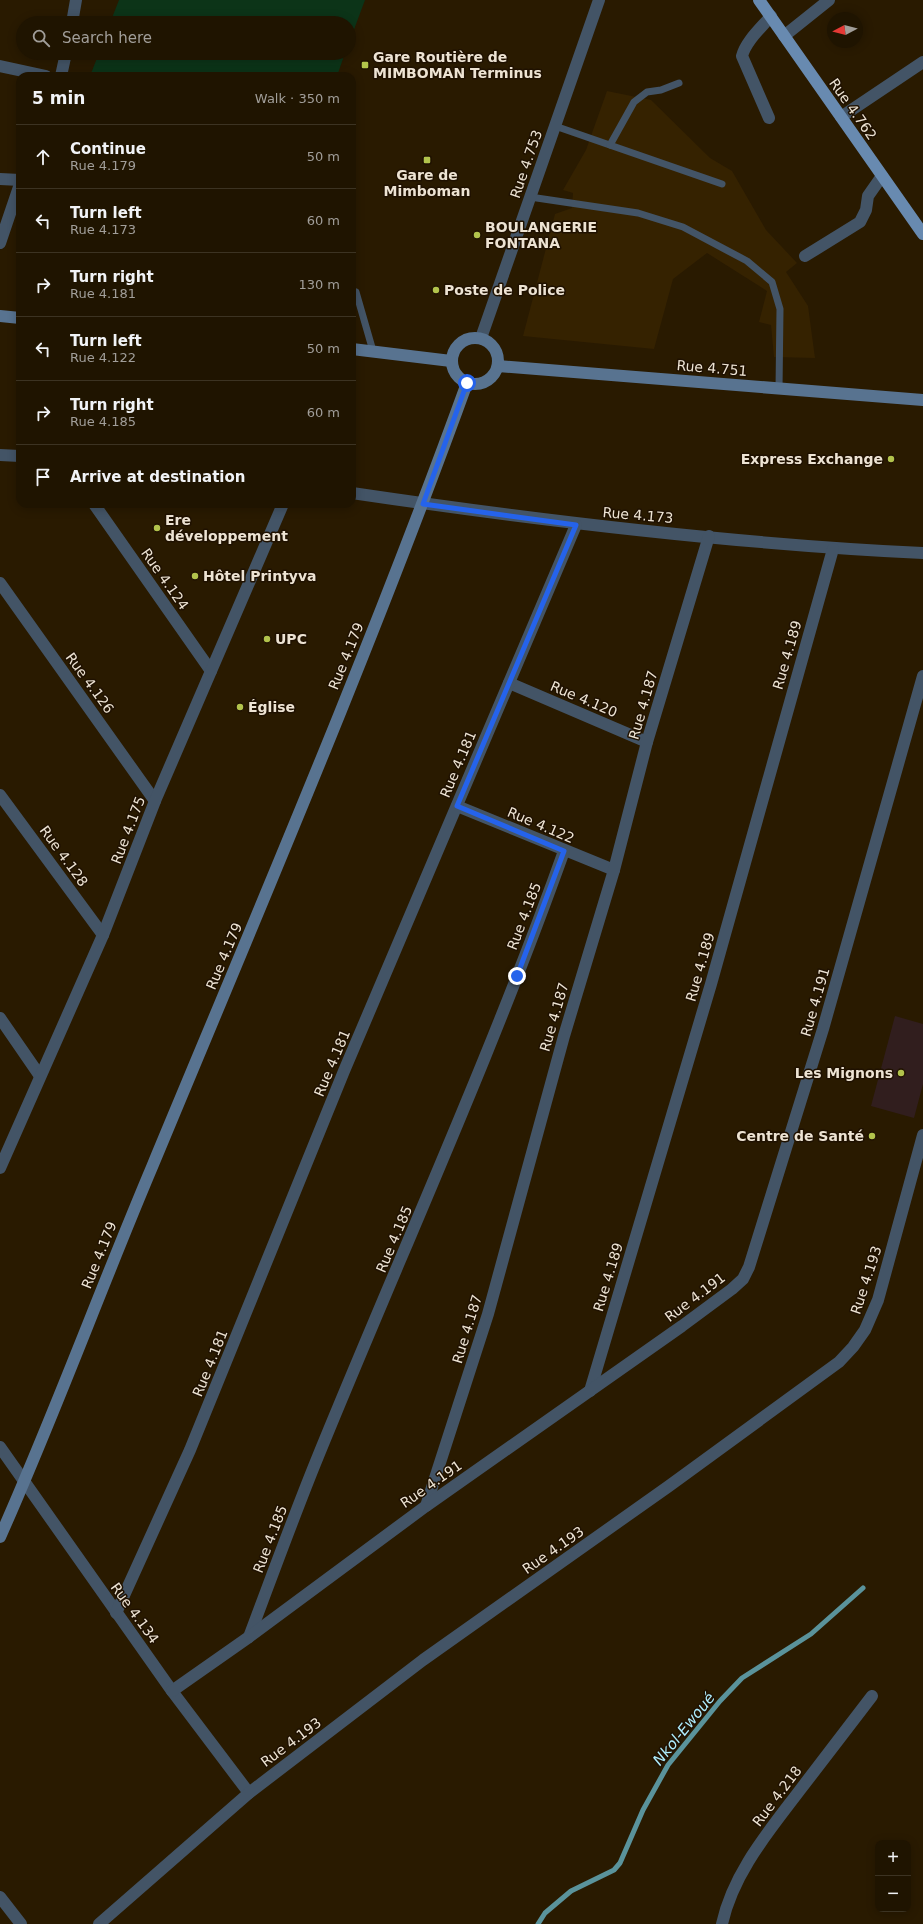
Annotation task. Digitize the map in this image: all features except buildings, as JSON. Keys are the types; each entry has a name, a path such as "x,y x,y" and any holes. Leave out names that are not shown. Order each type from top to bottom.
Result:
{"main road":[{"name":"Rue 4.762","path":"759,0 923,234"}],"street":[{"path":"73,16 76,0"},
{"name":"Rue 4.753","path":"481,338 599,0"},
{"path":"784,36 830,0"},
{"path":"769,118 742,56 749,43 771,16"},
{"path":"62,72 64,60"},
{"path":"841,117 923,62"},
{"path":"0,66 28,72"},
{"path":"805,256 860,222 866,210 868,196 882,176"},
{"path":"0,179 16,180"},
{"path":"0,243 16,196"},
{"path":"0,316 16,318"},
{"path":"473,337 481,338 489,342 495,349 498,357 498,366 494,375 487,382 477,384 467,383 459,378 453,370 451,361 453,352 458,344 465,339 473,337"},
{"path":"356,349 451,361"},
{"name":"Rue 4.751","path":"498,366 923,400"},
{"name":"Rue 4.179","path":"0,1537 24,1483 134,1208 258,913 423,504 467,383"},
{"path":"0,454 16,456"},
{"name":"Rue 4.173","path":"356,494 576,525 833,548 923,553"},
{"name":"Rue 4.124","path":"97,508 211,671"},
{"name":"Rue 4.175","path":"0,1168 103,935 155,801 281,508"},
{"name":"Rue 4.181","path":"116,1613 190,1450 344,1071 576,525"},
{"name":"Rue 4.187","path":"426,1506 488,1314 564,1036 614,870 647,742 709,536"},
{"name":"Rue 4.189","path":"590,1391 713,977 833,548"},
{"name":"Rue 4.126","path":"0,583 155,801"},
{"name":"Rue 4.191","path":"172,1691 249,1637 426,1506 732,1289 742,1279 749,1267 823,1029 923,676"},
{"name":"Rue 4.120","path":"509,682 647,742"},
{"name":"Rue 4.128","path":"0,795 103,935"},
{"name":"Rue 4.122","path":"457,806 564,851 614,870"},
{"name":"Rue 4.185","path":"249,1637 318,1456 511,991 564,851"},
{"path":"0,1018 40,1076"},
{"name":"Rue 4.193","path":"99,1924 249,1793 423,1660 669,1486 839,1362 853,1347 865,1330 878,1300 923,1135"},
{"name":"Rue 4.134","path":"0,1447 172,1691 249,1793"},
{"name":"Rue 4.218","path":"722,1924 726,1908 736,1882 761,1841 872,1696"},
{"path":"0,1897 21,1924"}],"lane":[{"path":"610,145 634,102 647,92 661,90 679,82"},
{"path":"555,126 722,184"},
{"path":"530,198 638,213 683,227 747,261 772,282 780,309 779,389"},
{"path":"356,292 373,351"}],"shaded area":[{"path":"607,91 651,100 710,158 732,171 766,230 797,263 786,272 808,306 815,358 774,357 771,325 759,322 767,291 707,253 673,279 654,349 523,336 555,214 572,208 573,193 563,190 586,150"},
{"name":"Les Mignons","path":"895,1016 923,1024 923,1084 914,1118 871,1106"}],"green space":[{"path":"119,0 365,0 356,24 356,16 113,16"},
{"path":"96,60 343,60 338,72 92,72"}],"waterway":[{"name":"Nkol-Ewoué","path":"538,1924 545,1913 571,1891 614,1870 620,1863 643,1810 668,1765 720,1701 742,1678 811,1634 863,1588"}],"place":[{"name":"Gare Routière de MIMBOMAN Terminus","path":"365,65"},
{"name":"Gare de Mimboman","path":"427,160"},
{"name":"BOULANGERIE FONTANA","path":"477,235"},
{"name":"Poste de Police","path":"436,290"},
{"name":"Express Exchange","path":"891,459"},
{"name":"Ere développement","path":"157,528"},
{"name":"Hôtel Printyva","path":"195,576"},
{"name":"UPC","path":"267,639"},
{"name":"Église","path":"240,707"},
{"name":"Les Mignons","path":"901,1073"},
{"name":"Centre de Santé","path":"872,1136"}],"route":[{"path":"467,383 423,504 576,525 470,772 457,806 564,851 517,976"}]}
